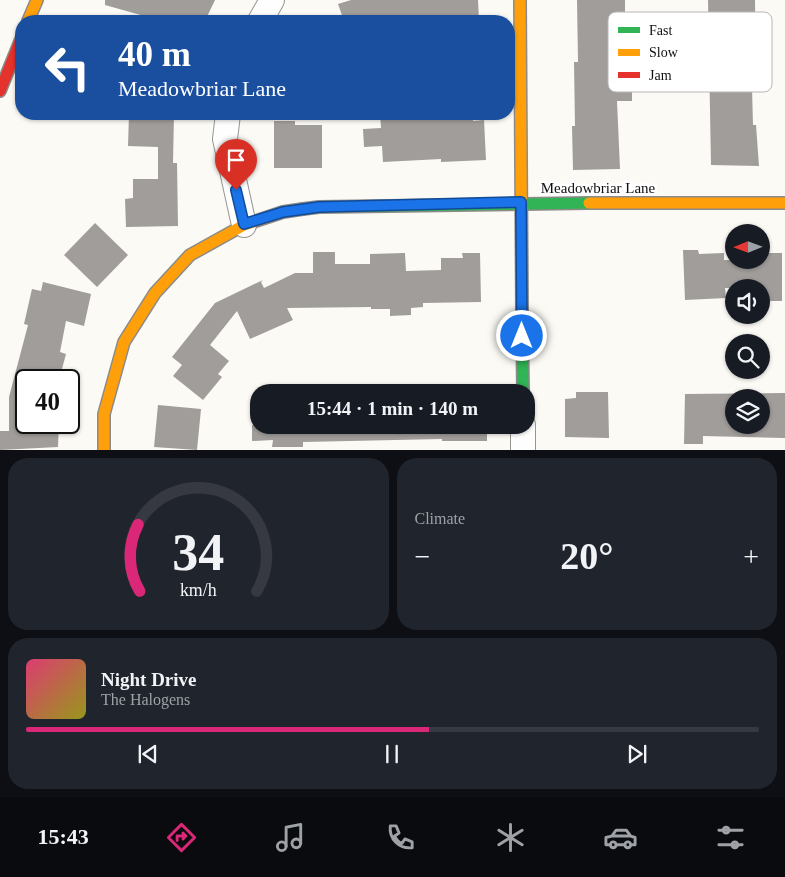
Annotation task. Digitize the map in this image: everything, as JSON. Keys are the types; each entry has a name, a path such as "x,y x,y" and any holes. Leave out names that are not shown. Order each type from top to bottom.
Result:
{"street":[{"path":"31,15 37,0"},
{"path":"263,15 272,0"},
{"path":"520,0 523,384"},
{"path":"0,91 15,53"},
{"path":"227,120 225,139 244,224"},
{"name":"Meadowbriar Lane","path":"104,450 104,414 124,342 155,293 190,255 244,224 283,212 319,207 521,202 785,203"},
{"path":"523,434 523,450"}],"building":[{"path":"105,0 215,0 208,15 141,15 105,5"},
{"path":"351,0 478,0 479,15 342,15 338,4"},
{"path":"577,0 625,0 625,12 608,12 608,92 632,92 632,101 617,101 620,169 573,170 572,126 575,126 574,62 578,62"},
{"path":"708,0 755,0 755,12 708,12"},
{"path":"710,92 752,92 753,125 756,125 759,166 711,165"},
{"path":"129,120 174,120 173,163 177,163 178,226 126,227 125,199 133,198 133,179 158,179 158,147 128,146"},
{"path":"380,120 484,120 486,160 441,162 441,159 383,162 382,146 364,147 363,129 381,128"},
{"path":"274,121 295,121 295,125 322,125 322,168 274,168"},
{"path":"95,223 128,255 97,287 64,255"},
{"path":"683,250 698,250 699,254 724,253 725,269 770,269 770,253 782,253 782,301 770,301 770,279 725,279 725,298 685,300"},
{"path":"313,252 335,252 335,264 370,264 370,254 405,253 406,271 441,270 441,258 463,258 462,253 480,253 481,302 423,303 423,307 411,308 411,315 390,316 390,309 371,309 371,307 287,308 293,320 250,339 237,311 210,345 229,361 218,374 222,377 203,400 173,376 182,365 172,357 215,303 263,280 261,282 264,288 295,273 313,273"},
{"path":"43,282 91,294 84,326 66,321 60,352 66,354 62,369 16,369 28,325 24,324 32,289 41,291"},
{"path":"15,374 15,434 59,434 58,447 0,450 0,431 9,431 9,397"},
{"path":"576,392 608,392 609,438 565,437 565,399 576,398"},
{"path":"770,393 785,393 785,438 703,436 703,444 684,444 685,394 725,394 725,434 770,434"},
{"path":"158,405 201,409 197,450 154,447"},
{"path":"252,434 487,434 487,441 442,441 442,439 303,442 303,447 272,447 273,440 252,441"}],"traffic: fast":[{"path":"303,209 319,207 589,203"},
{"path":"522,316 523,384"}],"traffic: slow":[{"path":"31,15 37,0"},
{"path":"520,0 522,316"},
{"path":"589,203 785,203"},
{"path":"104,450 104,414 124,342 155,293 190,255 244,225 283,212 303,209"}],"traffic: jam":[{"path":"0,91 15,54"}],"route":[{"path":"236,190 244,224 283,212 319,207 521,202 522,336"}]}
